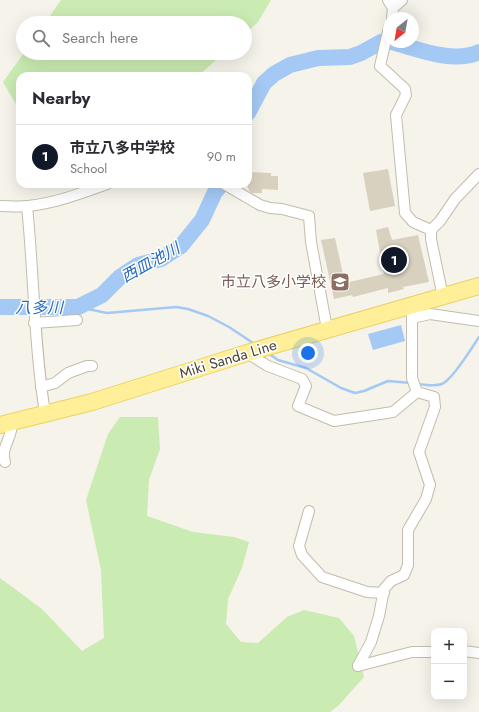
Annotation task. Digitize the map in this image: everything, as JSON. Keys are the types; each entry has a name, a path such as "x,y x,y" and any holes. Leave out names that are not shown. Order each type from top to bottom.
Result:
{"main road":[{"name":"Miki Sanda Line","path":"6,423 92,402 254,350 327,330 412,312 443,297 479,286"}],"street":[{"path":"391,9 402,0"},
{"path":"383,48 380,66 405,89 406,95 396,115 405,213 413,222 431,230"},
{"path":"443,297 431,239 431,230 440,221 455,199 479,174"},
{"path":"0,206 27,206 52,202 96,188"},
{"path":"230,188 260,205 309,216 311,242 327,330"},
{"path":"27,206 32,252 34,321 41,387 46,413"},
{"path":"417,392 412,378 412,312 479,321"},
{"path":"34,321 77,320"},
{"path":"254,350 268,366 302,379 306,386 298,406 334,421 393,412 417,392"},
{"path":"41,387 55,383 68,372 87,366 92,366"},
{"path":"417,392 434,397 435,407 419,452 430,485 426,499 408,530 408,566 404,575 391,581 384,589 379,616 371,642 358,666 412,652 431,652"},
{"path":"5,462 3,450 12,430 6,423"},
{"path":"309,511 299,546 302,555 322,577 367,592 384,593"},
{"path":"467,651 479,653"}],"green space":[{"path":"61,0 271,0 258,22 252,28 252,16 50,16"},
{"path":"19,60 216,60 203,72 16,72 16,104 3,82"},
{"path":"120,417 158,417 160,449 149,480 147,516 193,532 234,537 249,542 242,568 228,599 226,624 241,642 258,643 287,617 304,610 339,618 354,636 364,677 339,705 330,712 0,712 0,578 42,609 82,651 104,638 101,570 86,500 108,434"}],"water":[{"path":"401,325 405,341 373,350 368,334"}],"building":[{"path":"388,169 395,206 370,211 363,173"},
{"path":"252,172 271,173 271,176 278,176 278,190 262,189 262,193 252,193 248,189 252,188"},
{"path":"388,227 392,240 418,235 429,282 403,287 404,289 388,293 388,288 353,297 352,295 334,299 321,240 335,238 345,283 384,274 376,230"}],"waterway":[{"name":"西皿池川","path":"252,106 264,83 274,74 290,65 318,58 350,57 383,42"},
{"name":"西皿池川","path":"413,48 447,56 469,55 479,52"},
{"name":"西皿池川","path":"0,307 78,307 102,295 120,277 138,265 161,259 181,246 202,220 215,192 218,188"},
{"path":"78,307 107,313 176,307 188,309 208,316 229,327 256,345"},
{"path":"416,384 442,384 451,377 479,337"},
{"path":"268,353 278,360 306,368 341,388 355,393 388,381 411,383"}],"place":[{"name":"市立八多中学校","path":"394,260"},
{"name":"市立八多小学校","path":"340,282"}],"water label":[{"name":"八多川","path":"39,307"}]}
